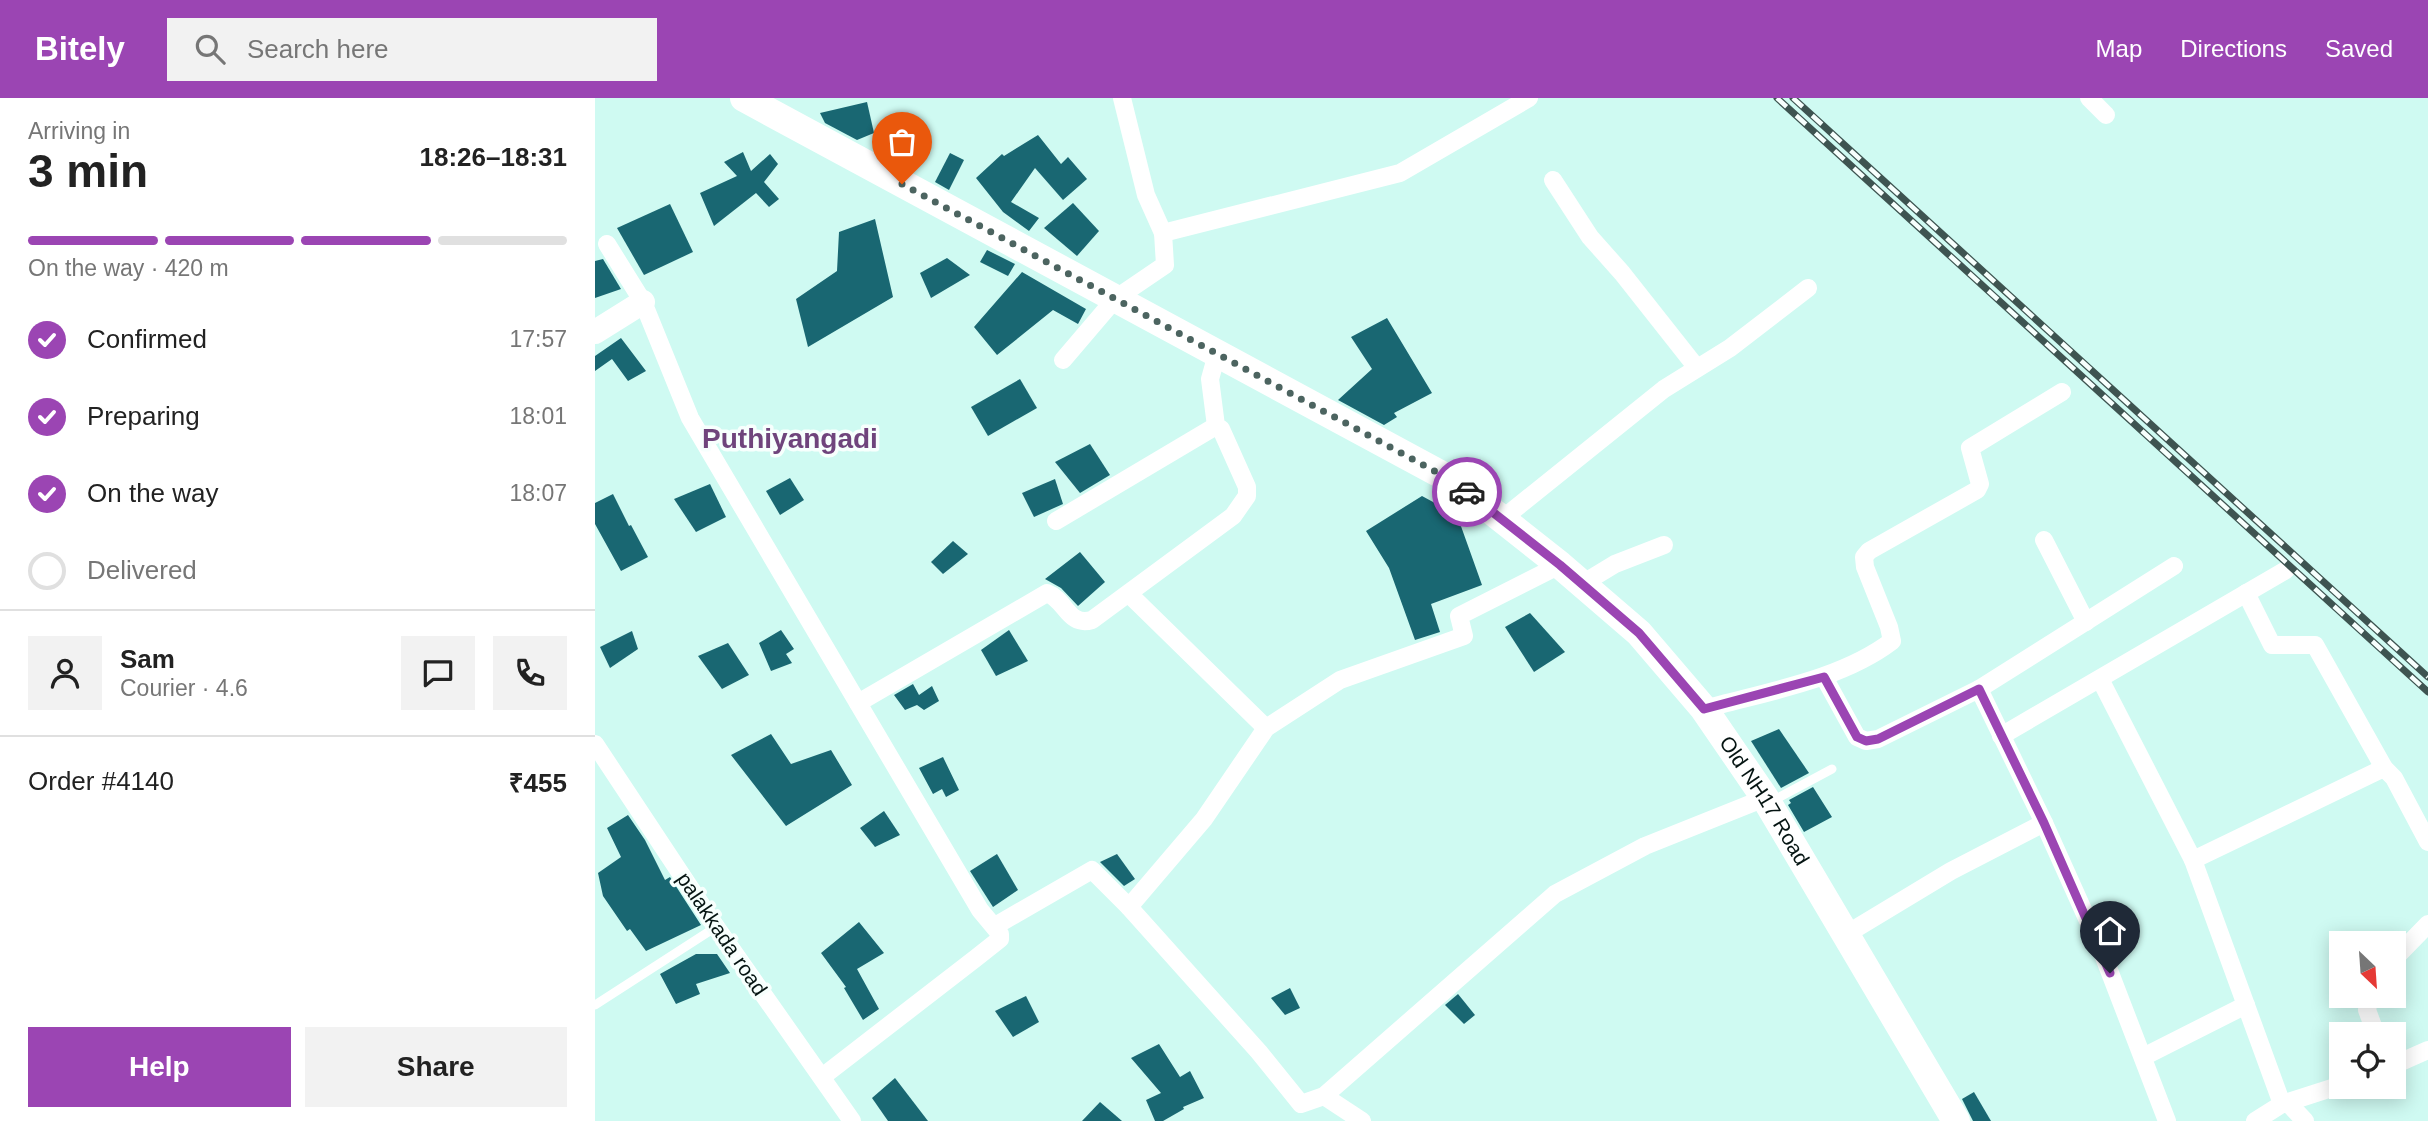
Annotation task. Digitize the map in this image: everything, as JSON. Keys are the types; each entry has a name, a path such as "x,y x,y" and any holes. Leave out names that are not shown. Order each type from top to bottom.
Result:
{"main road":[{"name":"Old NH17 Road","path":"744,98 1455,482 1560,565 1639,633 1704,709 1766,800 1956,1121"},
{"path":"595,332 643,302"}],"street":[{"path":"1063,360 1115,299 1165,265 1163,233 1146,195 1122,98"},
{"path":"1163,233 1400,173 1529,98"},
{"path":"2089,98 2106,115"},
{"path":"1553,180 1590,237 1697,368"},
{"path":"607,244 643,302 690,418 980,910 995,926 1000,939 822,1077"},
{"path":"1501,520 1664,389 1730,348 1808,288"},
{"path":"1216,426 1210,379 1217,354"},
{"path":"1704,709 1824,677 1892,641 1865,567 1864,557 1868,551 1977,490 1980,484 1970,448 2061,392"},
{"path":"857,703 1047,593 1053,595 1075,620 1083,623 1092,620 1233,516 1247,496 1247,487 1221,429 1216,426"},
{"path":"1056,521 1216,426"},
{"path":"2044,540 2086,622"},
{"path":"1582,584 1615,564 1664,545"},
{"path":"1129,908 1204,819 1266,728 1340,680 1464,636 1459,616 1560,565"},
{"path":"1824,677 1857,737 1866,741 1878,739 1979,689 2174,566"},
{"path":"2001,736 2286,570"},
{"path":"2246,593 2272,645 2315,645 2384,768 2395,778 2428,842"},
{"path":"1129,594 1266,728"},
{"path":"2100,679 2193,860 2285,1103 2305,1121"},
{"path":"1979,689 2044,823 2102,952 2167,1121"},
{"name":"palakkada road","path":"595,744 716,927 852,1121"},
{"path":"2193,860 2384,768"},
{"path":"995,926 1093,870 1259,1052 1301,1104 1324,1096 1555,894 1644,846 1766,800"},
{"path":"1845,935 1951,871 2044,823"},
{"path":"2406,947 2428,924"},
{"path":"2143,1057 2246,1005"},
{"path":"2406,1060 2428,1050"},
{"path":"2255,1121 2285,1103 2329,1089"},
{"path":"1324,1096 1362,1121"}],"lane":[{"path":"1766,800 1798,789 1832,769"},
{"path":"595,1005 716,927"}],"building":[{"path":"867,102 874,133 857,140 825,123 820,113"},
{"path":"1038,135 1061,164 1068,157 1087,179 1063,200 1035,168 1011,202 1039,218 1029,231 1003,212 976,178 1002,154 1004,156"},
{"path":"743,152 751,171 770,154 778,164 764,182 779,199 769,207 756,193 714,226 700,193 737,176 724,162"},
{"path":"950,153 964,160 949,190 935,182"},
{"path":"1073,203 1099,231 1077,256 1044,228"},
{"path":"670,204 693,252 644,275 617,228"},
{"path":"875,219 893,297 808,347 796,299 837,271 839,232"},
{"path":"987,250 1015,264 1008,276 980,262"},
{"path":"947,258 970,275 931,298 920,273"},
{"path":"603,259 621,289 595,298 595,261"},
{"path":"1022,272 1086,309 1078,324 1053,310 997,355 974,327"},
{"path":"1387,318 1432,393 1394,413 1397,417 1384,425 1338,400 1372,369 1351,337"},
{"path":"621,338 646,371 628,381 612,359 595,371 595,356"},
{"path":"1020,379 1037,408 988,436 971,407"},
{"path":"1090,444 1110,475 1080,493 1055,462"},
{"path":"790,478 804,500 780,515 766,491"},
{"path":"1055,479 1063,504 1034,517 1022,493"},
{"path":"710,484 726,517 696,532 674,499"},
{"path":"613,494 648,557 621,571 595,524 595,503"},
{"path":"1422,496 1457,515 1482,585 1431,604 1440,632 1415,640 1389,568 1366,531"},
{"path":"953,541 968,554 943,574 931,562"},
{"path":"1080,552 1105,582 1078,606 1061,588 1045,579"},
{"path":"1530,613 1565,652 1534,672 1505,627"},
{"path":"781,630 794,649 786,654 792,663 771,671 759,643"},
{"path":"1009,630 1028,661 996,676 981,650"},
{"path":"632,631 638,649 610,668 600,647"},
{"path":"728,643 749,675 722,689 698,656"},
{"path":"913,684 919,695 932,686 939,701 924,710 917,705 905,710 894,695"},
{"path":"1779,729 1809,773 1781,788 1751,741"},
{"path":"771,734 791,764 831,750 852,785 786,826 731,755"},
{"path":"943,757 959,790 946,797 942,789 933,794 919,768"},
{"path":"1813,787 1832,817 1804,832 1788,805 1791,803 1789,800"},
{"path":"884,811 900,835 875,847 860,828"},
{"path":"628,815 645,840 665,880 670,877 701,925 646,951 630,929 627,931 603,896 598,873 621,857 607,828"},
{"path":"997,854 1018,890 993,907 970,871"},
{"path":"1117,854 1135,879 1124,886 1100,862"},
{"path":"859,922 884,953 857,969 879,1009 863,1020 844,988 846,987 821,953"},
{"path":"696,954 717,954 730,973 696,984 700,994 676,1004 660,974"},
{"path":"1290,988 1300,1008 1285,1015 1271,998"},
{"path":"1458,994 1475,1015 1464,1024 1445,1005"},
{"path":"1026,996 1039,1022 1013,1037 995,1011"},
{"path":"1159,1044 1180,1077 1190,1071 1204,1098 1183,1107 1184,1109 1163,1121 1155,1121 1146,1100 1161,1093 1131,1058"},
{"path":"895,1078 928,1121 888,1121 872,1098"},
{"path":"1974,1092 1991,1121 1973,1121 1962,1099"},
{"path":"1100,1102 1122,1121 1082,1121"}],"railway":[{"path":"1777,98 2428,692"},
{"path":"1793,98 2428,677"}],"way so far":[{"path":"902,184 1455,482 1467,492"}],"district":[{"name":"Puthiyangadi","path":"790,438"}],"route":[{"path":"1467,492 1560,565 1639,633 1704,709 1824,677 1857,737 1866,741 1878,739 1979,689 2044,823 2110,973"}]}
